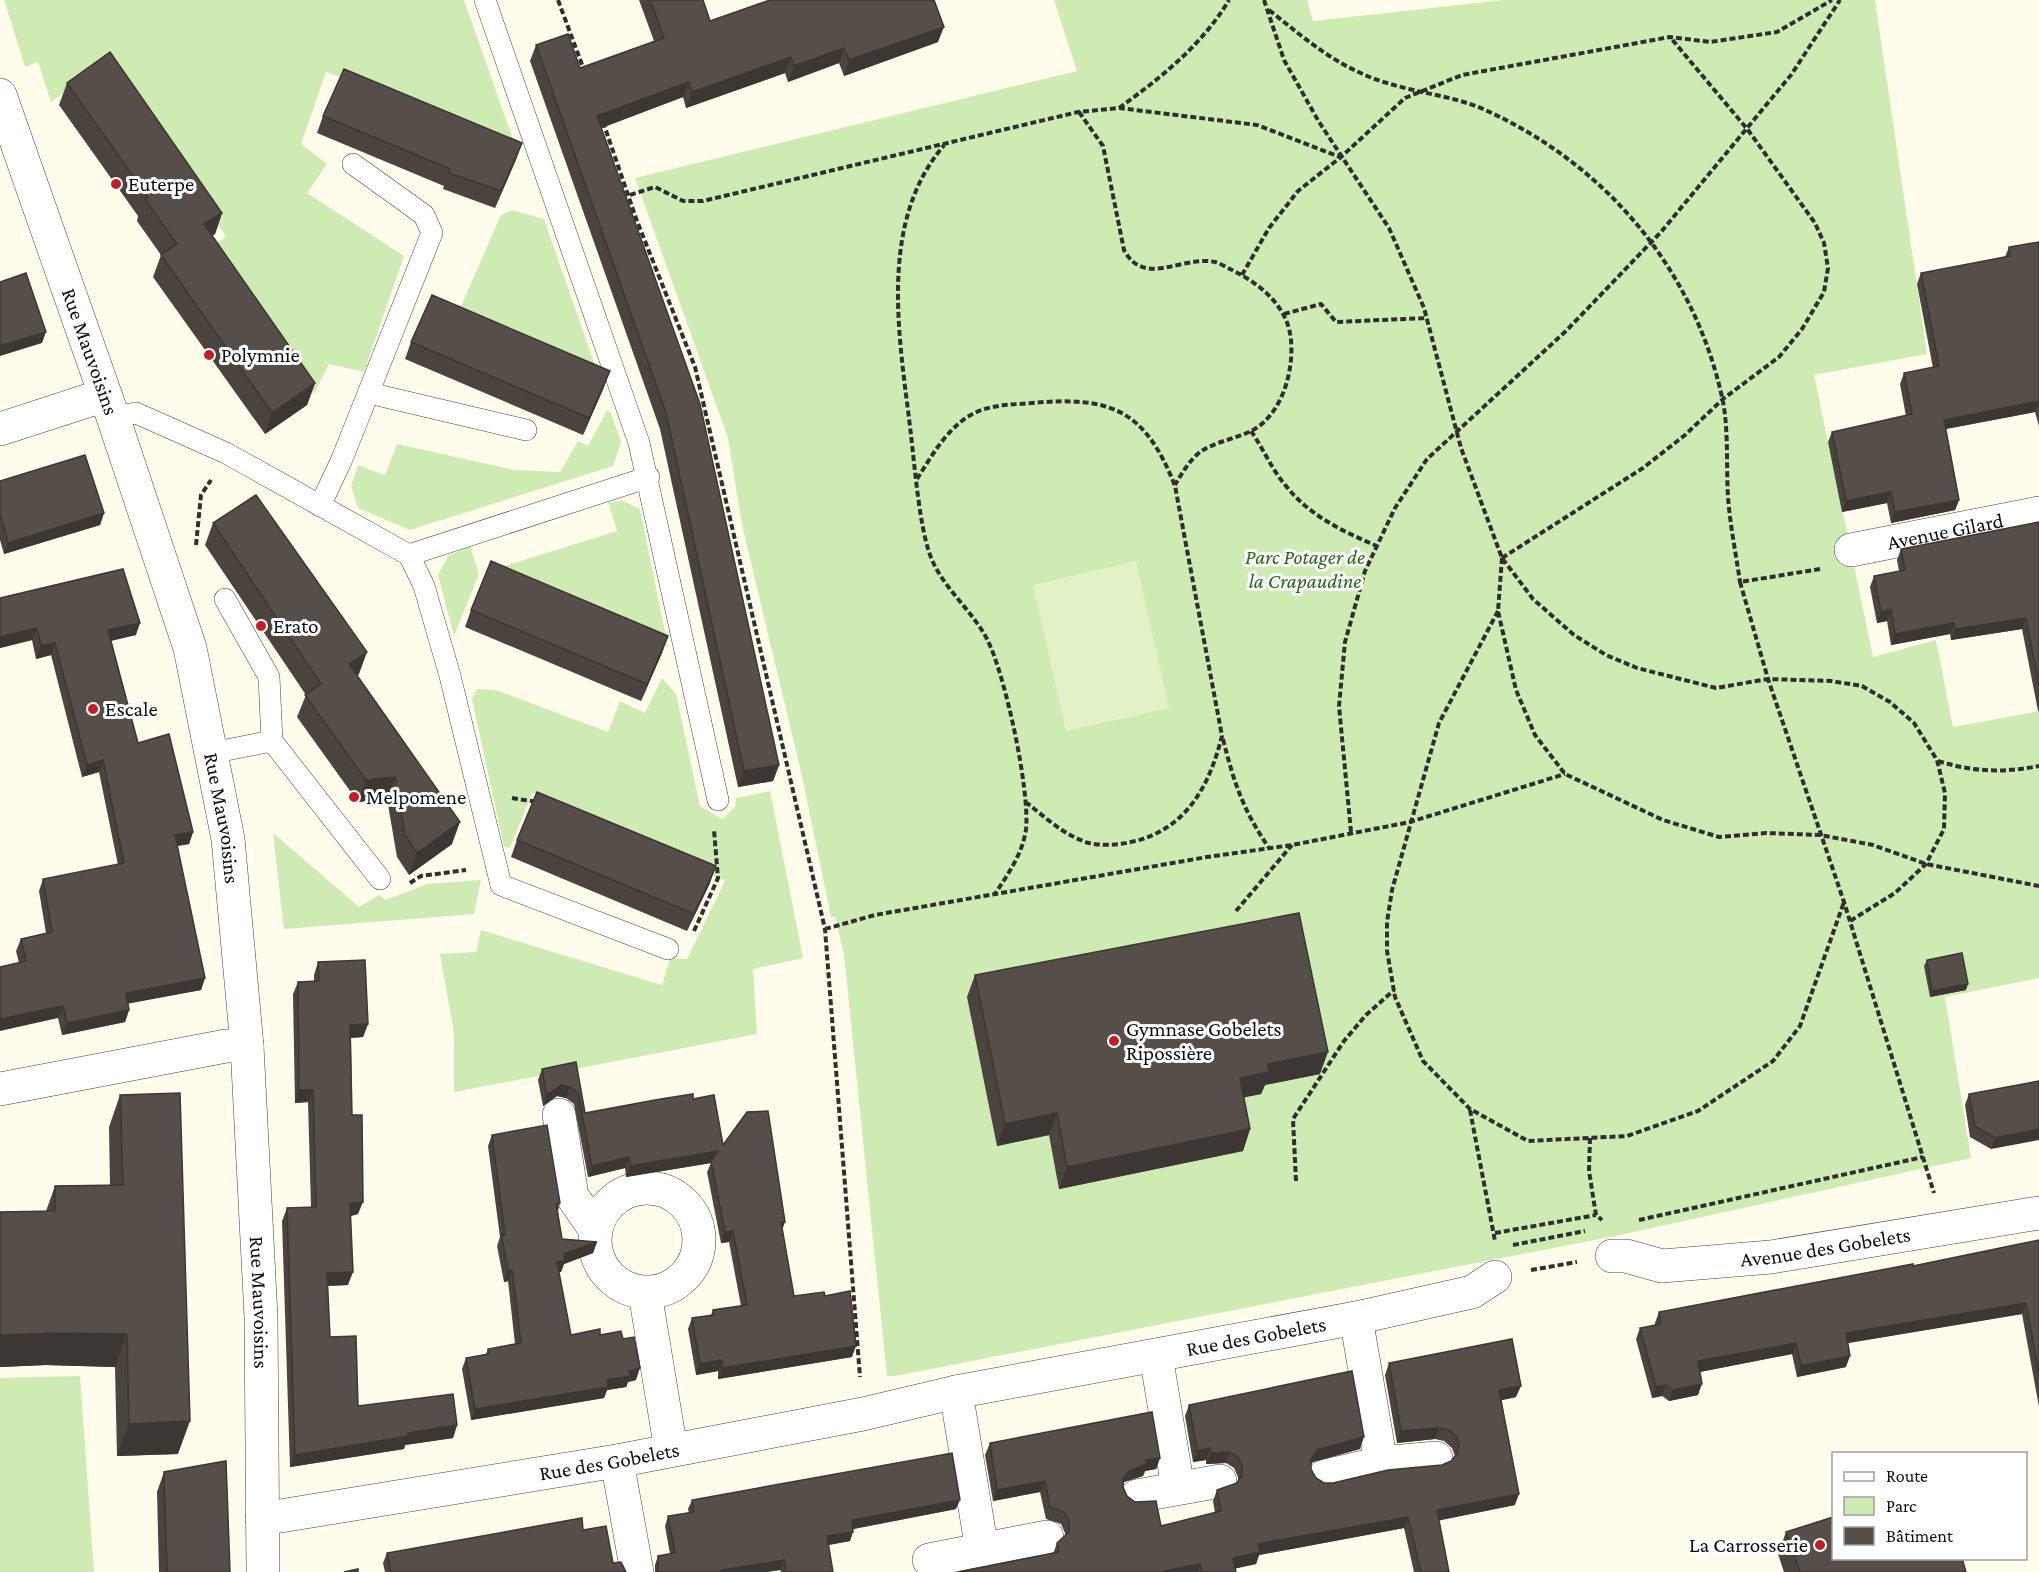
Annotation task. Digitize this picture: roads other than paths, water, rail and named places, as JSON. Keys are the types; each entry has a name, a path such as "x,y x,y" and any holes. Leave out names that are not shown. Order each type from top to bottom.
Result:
{"street":[{"name":"Rue Mauvoisins","path":"0,95 109,406 190,648 228,840 247,1046 261,1317 263,1572"},
{"path":"0,429 109,406"},
{"name":"Avenue Gilard","path":"1851,550 2039,513"},
{"path":"0,1089 226,1046 247,1046"},
{"path":"559,1115 572,1196 595,1229 597,1256 611,1278 625,1288 645,1293 668,1288 684,1277 696,1256 699,1241 695,1219 685,1203 669,1192 650,1187 629,1190 609,1208 595,1229"},
{"name":"Avenue des Gobelets","path":"1619,1256 1662,1266 1771,1257 2039,1213"},
{"name":"Rue des Gobelets","path":"262,1519 617,1461 863,1414 956,1392 1356,1318 1492,1273"},
{"path":"645,1293 671,1450"},
{"name":"Rue des Gobelets","path":"1356,1318 1381,1463"},
{"name":"Rue des Gobelets","path":"1156,1356 1178,1488"},
{"path":"956,1392 982,1550"},
{"path":"1326,1476 1381,1463 1436,1458"},
{"path":"617,1461 637,1572"},
{"path":"1137,1496 1220,1482"},
{"path":"929,1560 1047,1537"}],"lane":[{"path":"485,0 649,477 717,800"},
{"path":"320,506 369,393 432,233 424,215 353,164"},
{"path":"369,393 526,430"},
{"path":"109,406 136,413 226,453 409,555 424,586 501,885 668,949"},
{"path":"409,555 649,477"},
{"path":"225,599 269,677 272,741 380,879"},
{"path":"211,753 272,741"}],"place":[{"name":"Euterpe","path":"116,184"},
{"name":"Polymnie","path":"209,355"},
{"name":"Erato","path":"261,626"},
{"name":"Escale","path":"93,709"},
{"name":"Melpomene","path":"354,797"},
{"name":"Gymnase Gobelets Ripossière","path":"1114,1041"},
{"name":"La Carrosserie","path":"1820,1545"}],"park label":[{"name":"Parc Potager de la Crapaudine","path":"1305,569"}]}
